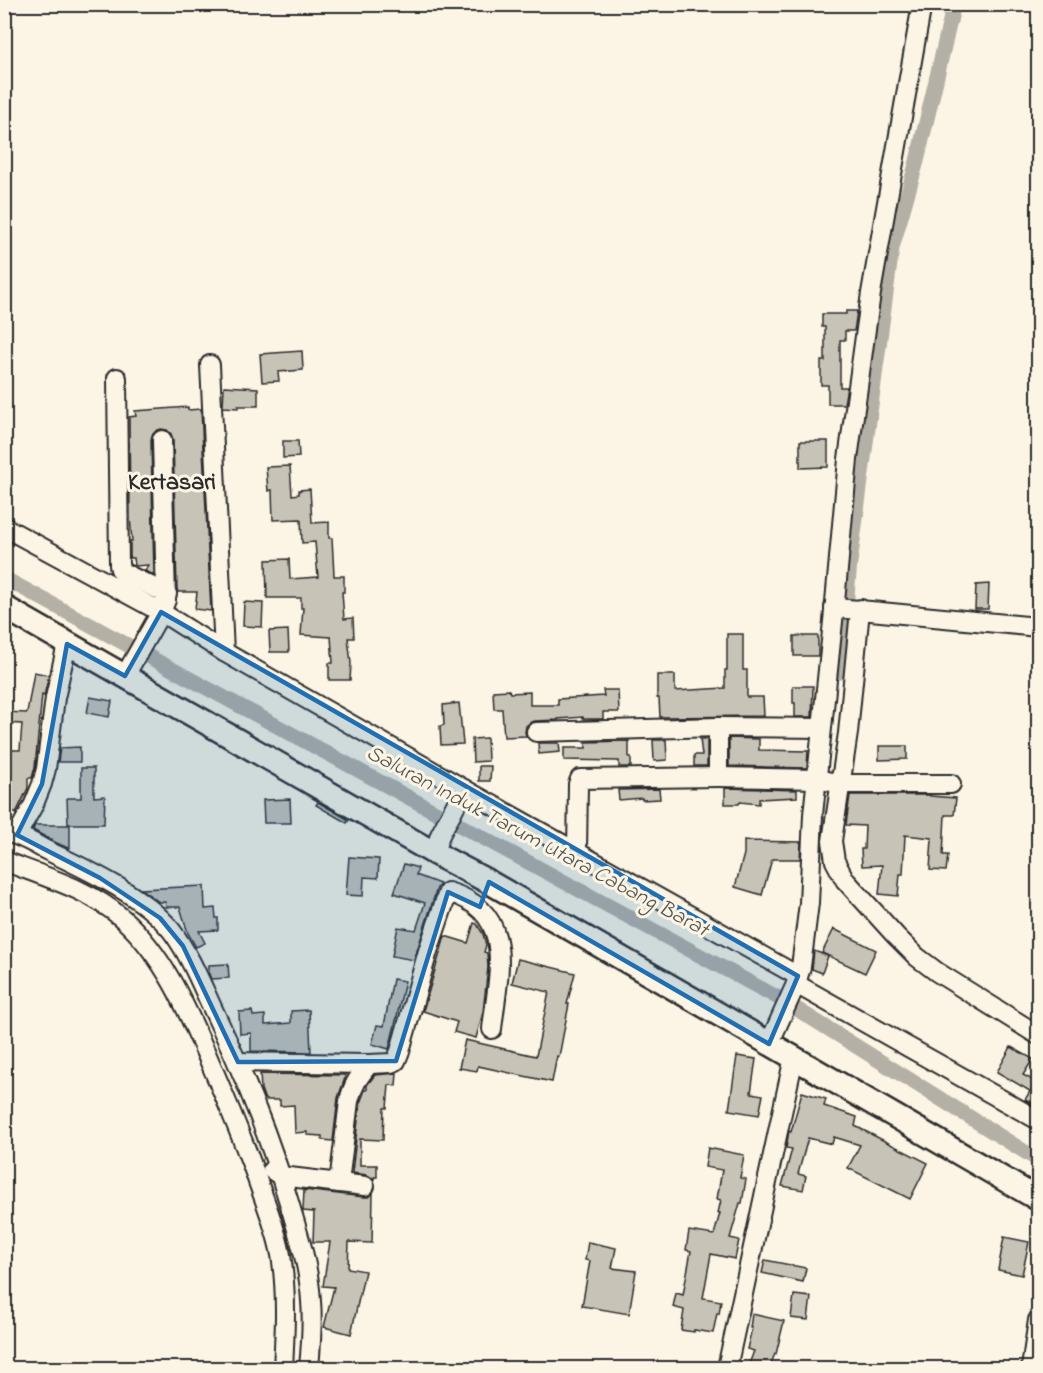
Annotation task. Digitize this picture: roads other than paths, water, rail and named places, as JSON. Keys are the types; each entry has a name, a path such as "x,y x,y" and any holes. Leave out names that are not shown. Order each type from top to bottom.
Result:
{"main road":[{"path":"4,607 68,644 128,671 437,844 484,896 772,1037 794,1057 1038,1199"}],"street":[{"path":"829,782 821,728 836,608 848,459 871,293 922,4"},
{"path":"210,365 224,652"},
{"path":"117,378 119,565 124,573 167,594"},
{"path":"128,671 165,606 167,594 162,440"},
{"path":"4,527 224,652 462,793 577,852 1038,1120"},
{"path":"836,608 1038,627"},
{"path":"772,1037 797,980 859,610"},
{"path":"68,644 55,698 42,784 34,804 11,833 100,878 148,907 183,946 238,1062 281,1176 308,1276 311,1302 309,1368"},
{"path":"536,732 718,727 821,728"},
{"path":"718,727 718,777"},
{"path":"577,852 580,779 718,777 951,784"},
{"path":"437,844 462,793"},
{"path":"821,842 845,880 918,957 934,970 1038,1035"},
{"path":"4,861 85,892 102,902 123,918 146,942 163,966 188,1012 230,1108 276,1234 284,1276 283,1368"},
{"path":"238,1062 369,1064 391,1063 397,1059 428,951 448,893 484,896 498,939 498,974 492,1029"},
{"path":"727,1368 794,1057"},
{"path":"339,1183 352,1088 369,1064"},
{"path":"248,1154 281,1176 365,1186"},
{"path":"1031,1368 1038,1320"}],"waterway":[{"path":"840,672 850,563 892,248 917,161 954,4"},
{"name":"Saluran Induk Tarum Utara Cabang Barat","path":"4,578 784,1001 1038,1160"}],"district":[{"name":"Kertasari","path":"172,483"}]}
